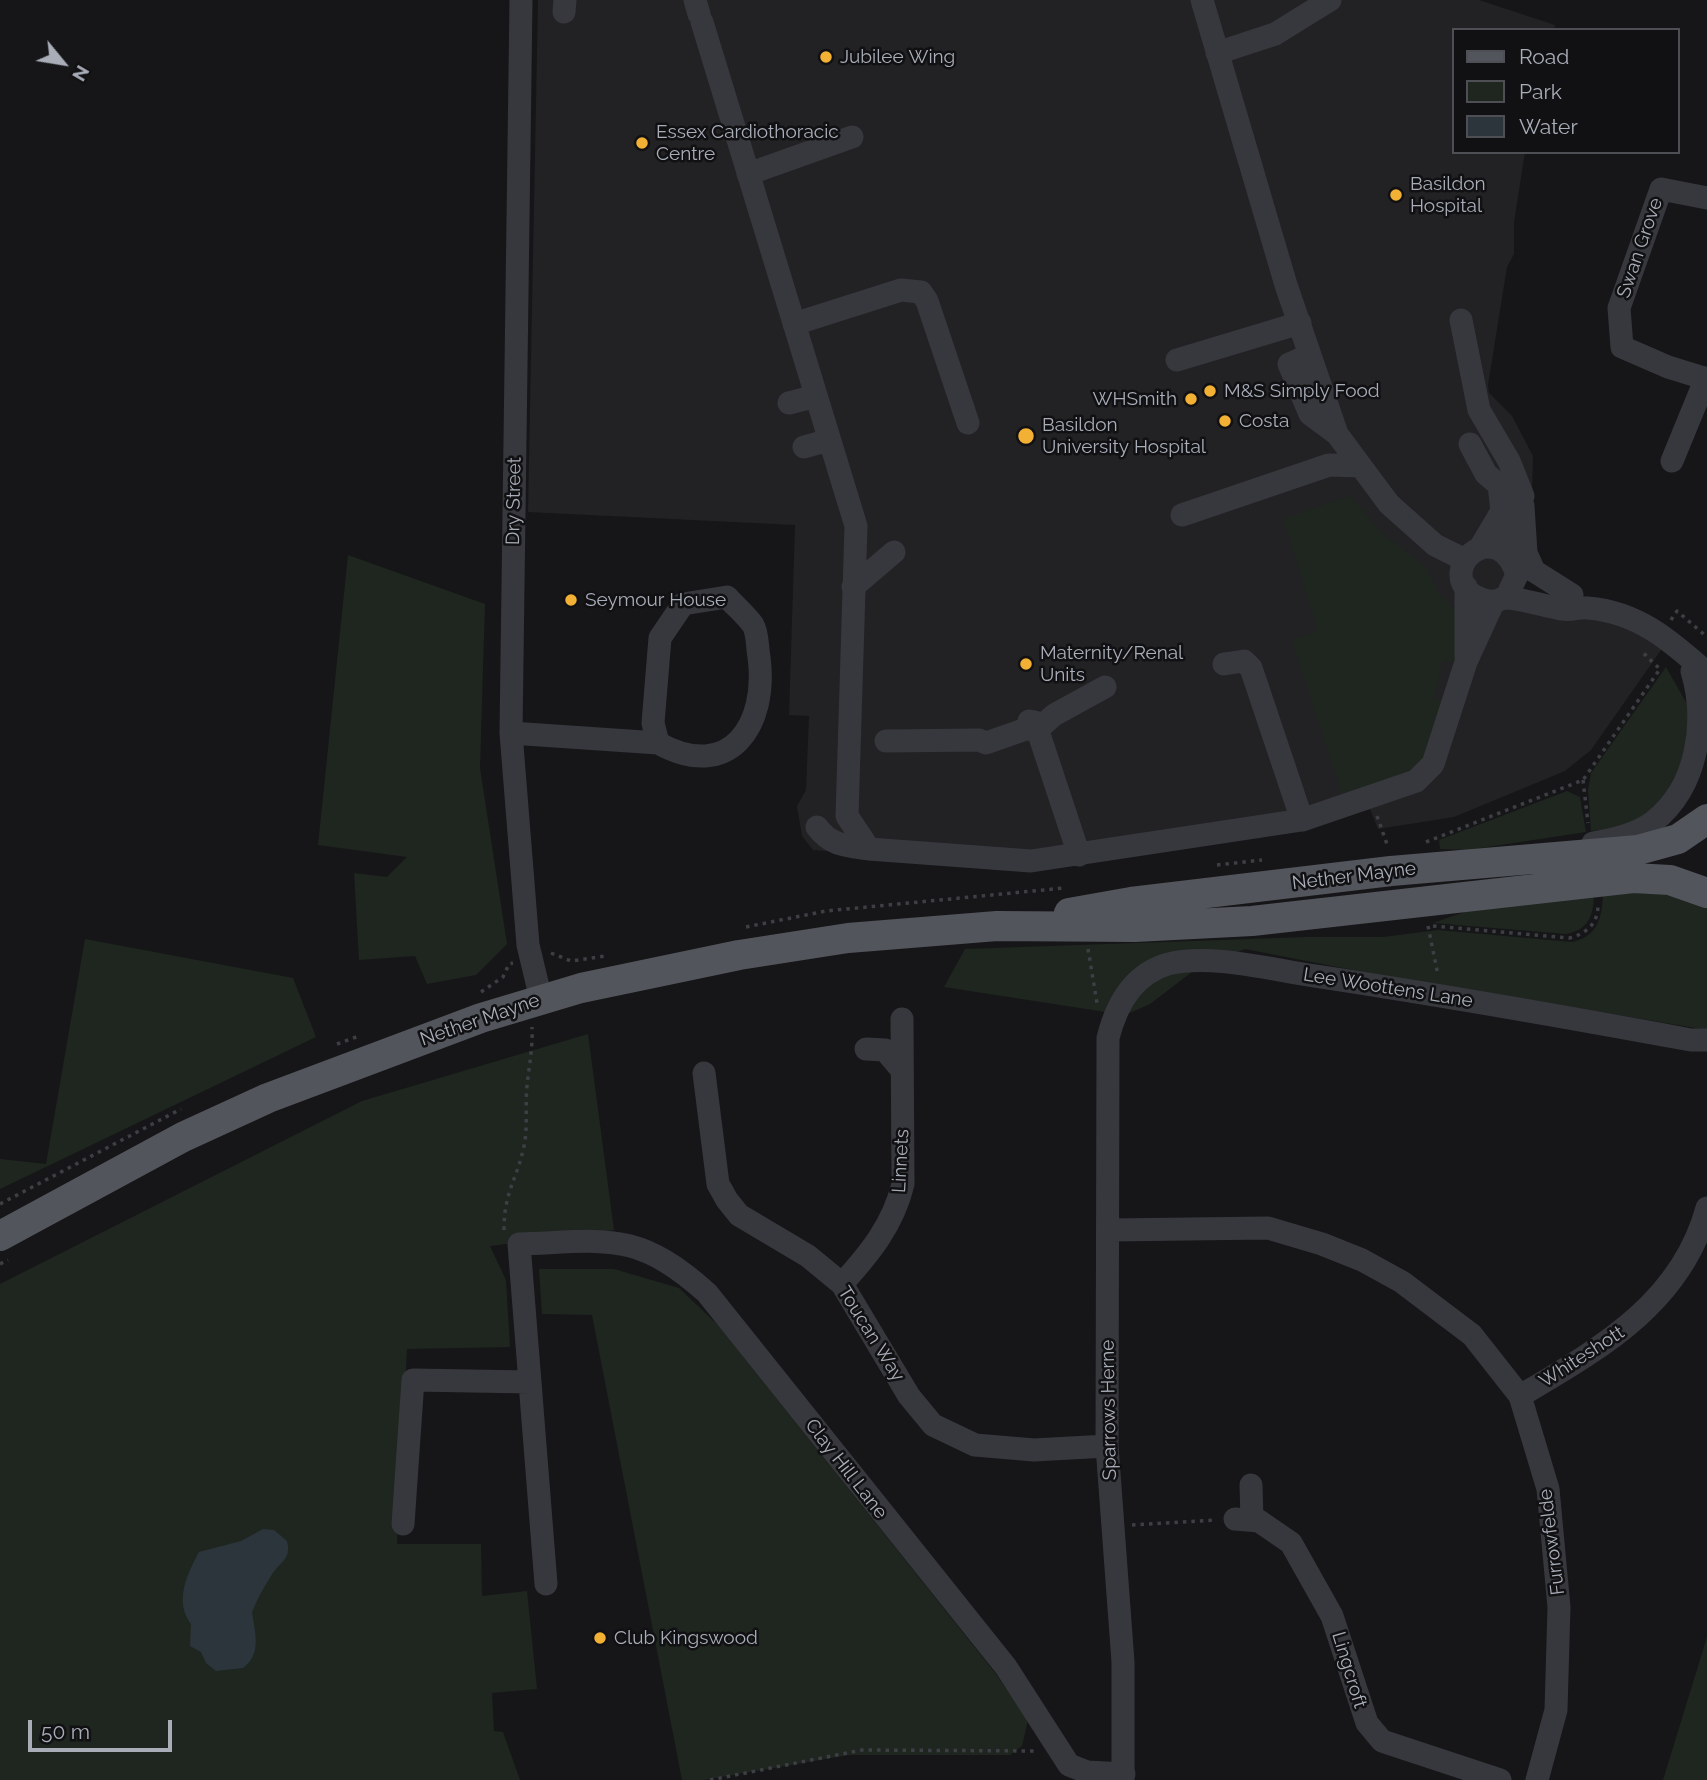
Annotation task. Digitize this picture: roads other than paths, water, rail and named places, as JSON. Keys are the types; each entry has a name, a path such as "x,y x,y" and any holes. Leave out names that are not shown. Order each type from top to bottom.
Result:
{"main road":[{"name":"Nether Mayne","path":"997,926 1131,902 1517,859 1639,850 1678,839 1707,819"},
{"name":"Nether Mayne","path":"5,1247 159,1149 268,1098 481,1018 543,1011 739,955 848,938 997,926 1135,927 1252,921 1633,878 1670,880 1707,893"}],"street":[{"name":"Dry Street","path":"521,0 511,733 528,945 543,1011"},
{"path":"1202,0 1310,355 1338,434 1361,466 1389,504 1435,545 1472,554 1496,547 1504,551 1517,575 1650,626 1673,644 1700,672 1707,697"},
{"path":"1217,53 1275,34 1330,0"},
{"path":"699,12 856,526 847,816 869,849"},
{"path":"748,174 852,137"},
{"name":"Swan Grove","path":"1672,461 1707,379 1668,368 1622,347 1619,308 1661,189 1707,198"},
{"path":"794,324 901,290 921,292 927,301 968,423"},
{"path":"1461,320 1479,410 1509,461 1523,496 1526,552 1534,571 1579,601"},
{"path":"1177,360 1300,323"},
{"path":"789,403 816,396"},
{"path":"804,447 829,440"},
{"path":"1466,662 1466,587 1461,573 1502,511 1499,485 1486,474 1470,444"},
{"path":"1182,515 1329,465 1361,466"},
{"path":"1504,551 1523,496"},
{"path":"853,587 894,552"},
{"path":"817,827 826,839 839,846 1031,861 1302,820 1416,781 1433,764 1466,662 1517,575"},
{"path":"1466,587 1477,597 1568,611 1579,601"},
{"path":"511,733 658,743 680,755 717,756 745,736 762,683 754,627 727,597 683,604 660,638 653,723 658,743"},
{"path":"1224,664 1244,661 1251,668 1302,820"},
{"path":"1517,859 1622,837 1653,822 1667,808 1690,771 1702,729 1698,687 1700,672"},
{"path":"887,741 979,740 986,743 1026,729 1037,730 1054,715 1105,687"},
{"path":"1037,730 1079,855"},
{"name":"Lee Woottens Lane","path":"1108,1038 1113,1019 1133,986 1166,965 1206,961 1419,992 1691,1041 1707,1040"},
{"name":"Linnets","path":"842,1284 876,1246 898,1204 903,1164 902,1019"},
{"name":"Sparrows Herne","path":"1108,1038 1110,1230 1107,1446 1124,1662 1124,1777"},
{"path":"866,1049 885,1050 901,1069"},
{"name":"Toucan Way","path":"704,1073 718,1184 727,1200 739,1215 808,1255 842,1284 909,1396 933,1425 975,1446 1034,1450 1107,1446"},
{"name":"Whiteshott","path":"1520,1396 1605,1345 1630,1326 1676,1274 1694,1244 1707,1208"},
{"name":"Furrowfelde","path":"1110,1230 1268,1228 1332,1248 1402,1282 1437,1305 1472,1335 1520,1396 1548,1489 1559,1607 1556,1710 1536,1780"},
{"name":"Clay Hill Lane","path":"530,1382 519,1244 625,1242 655,1253 678,1267 707,1293 1006,1667 1069,1765 1087,1772 1124,1777"},
{"path":"403,1524 413,1380 530,1382 546,1584"},
{"name":"Lingcroft","path":"1251,1485 1244,1520 1259,1521 1291,1543 1309,1571 1332,1616 1349,1661 1358,1703 1367,1723 1382,1741 1500,1780"}],"water":[{"path":"263,1529 274,1530 287,1541 288,1553 266,1584 252,1612 256,1643 253,1656 243,1668 216,1671 206,1663 201,1652 190,1646 191,1624 183,1607 183,1597 190,1569 199,1552 241,1541"}],"place":[{"name":"Jubilee Wing","path":"826,57"},
{"name":"Essex Cardiothoracic Centre","path":"642,143"},
{"name":"Basildon Hospital","path":"1396,195"},
{"name":"M&S Simply Food","path":"1210,391"},
{"name":"WHSmith","path":"1191,399"},
{"name":"Costa","path":"1225,421"},
{"name":"Basildon University Hospital","path":"1026,436"},
{"name":"Seymour House","path":"571,600"},
{"name":"Maternity/Renal Units","path":"1026,664"},
{"name":"Club Kingswood","path":"600,1638"}]}
